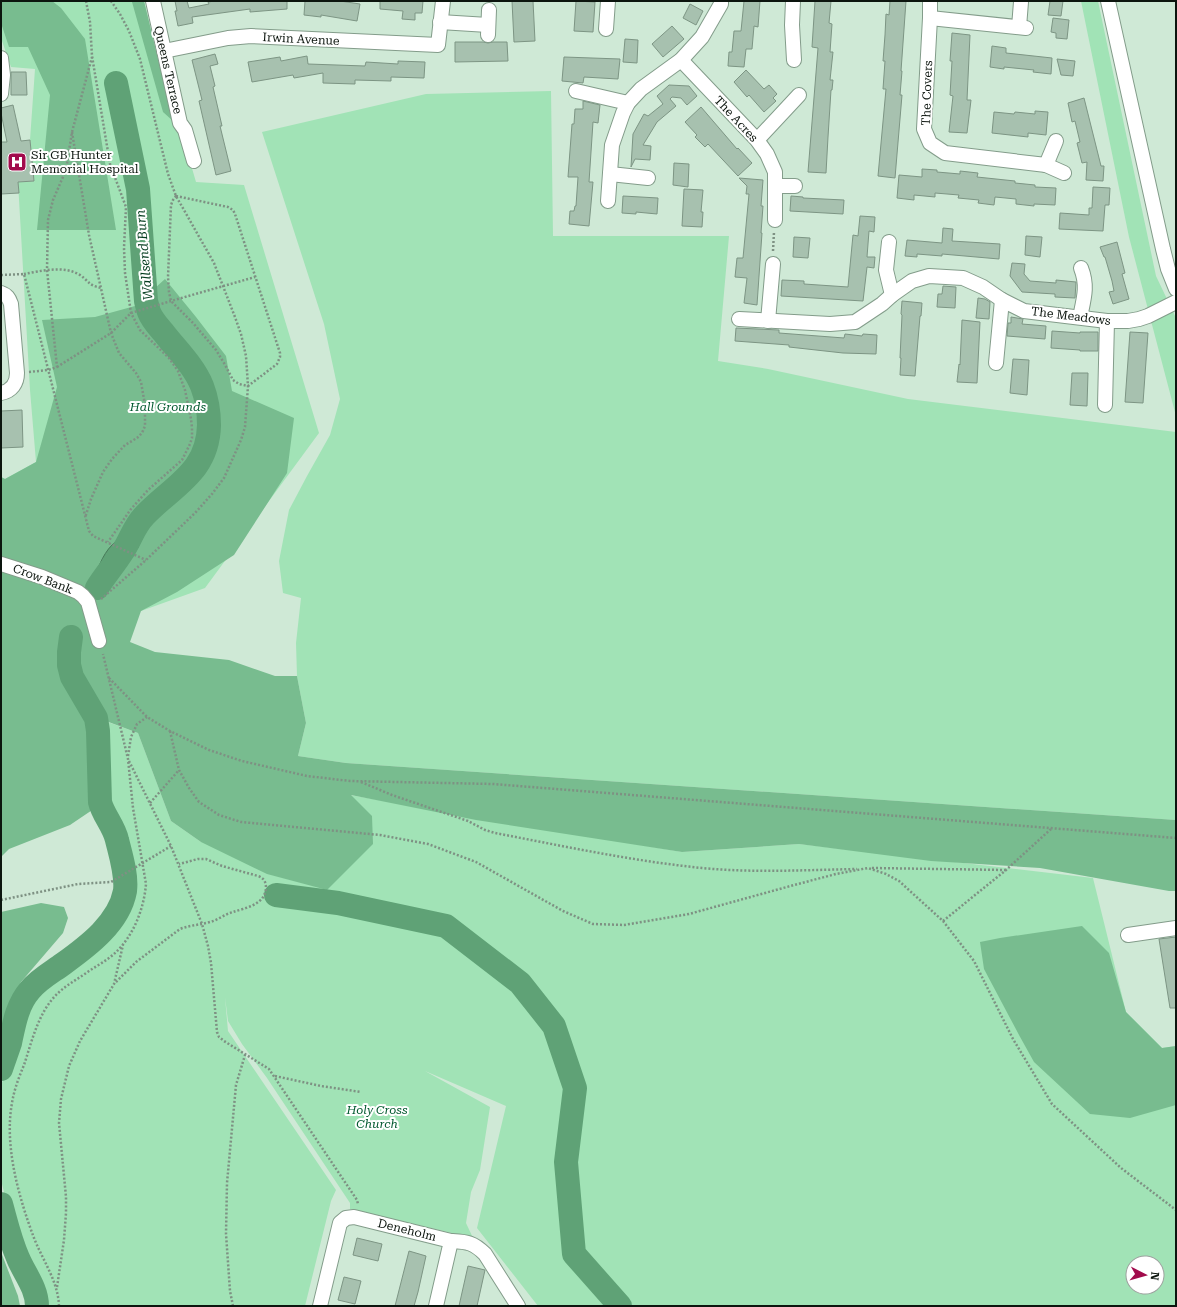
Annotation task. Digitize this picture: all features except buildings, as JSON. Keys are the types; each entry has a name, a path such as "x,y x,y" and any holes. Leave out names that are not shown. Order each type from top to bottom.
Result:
{"street":[{"name":"Queens Terrace","path":"153,1 180,123 185,130 194,161"},
{"path":"443,1 440,22 488,30 489,10"},
{"path":"606,29 608,1"},
{"path":"608,202 612,145 628,103 641,88 681,60 702,37 722,1"},
{"path":"793,1 792,25 794,60"},
{"name":"The Covers","path":"930,1 924,129 930,143 945,153 1046,165 1064,173"},
{"path":"1108,1 1163,249 1168,269 1176,289"},
{"path":"930,18 1022,28 1021,2"},
{"name":"Irwin Avenue","path":"164,51 228,38 251,36 438,45 440,22"},
{"path":"1,58 3,74 1,94"},
{"name":"The Acres","path":"681,60 757,140 767,154 775,172 775,220"},
{"path":"576,91 628,103"},
{"path":"757,140 799,95"},
{"path":"1046,165 1056,141"},
{"path":"610,174 648,178"},
{"path":"775,186 795,186"},
{"path":"888,242 886,270 892,295"},
{"path":"768,321 773,264"},
{"path":"1080,317 1085,285 1081,268"},
{"name":"The Meadows","path":"739,319 830,324 855,322 912,281 929,276 963,278 983,287 1002,300 1024,311 1107,321 1128,322 1139,319 1176,302"},
{"path":"1,393 11,389 17,379 13,310 9,298 2,290"},
{"path":"996,363 1002,300"},
{"path":"1105,405 1107,321"},
{"name":"Crow Bank","path":"1,564 42,578 78,592 84,596 88,602 99,641"},
{"path":"1128,935 1176,928"},
{"name":"Deneholm","path":"320,1306 340,1223 346,1218 354,1217 451,1241 436,1306"},
{"path":"451,1241 470,1243 478,1247 485,1254 518,1306"}],"path":[{"path":"86,1 90,22 92,56 110,164 126,207 124,248 125,273 132,313 140,330 169,358 182,378 190,413 192,438 182,460 148,490 131,509 109,542"},
{"path":"92,616 99,602 146,560 194,513 212,494 224,478 241,440 245,427 248,386 246,356 241,334 224,286 214,263 176,196 168,174 140,59 129,31 111,1"},
{"path":"57,367 47,270 48,220 53,200 66,170 72,132 92,56"},
{"path":"72,132 89,234 111,334 120,353 136,373 141,382 145,405 145,426 142,433 137,438 125,445 112,459 103,472 91,499 86,518"},
{"path":"176,196 228,207 231,208 235,214 280,353 277,364 248,386 239,384 233,380 216,350 194,323 171,300 168,277 171,204 172,200 176,196"},
{"path":"773,264 775,220"},
{"path":"1,275 24,274 47,270 67,271 74,272 92,286 101,288"},
{"path":"24,274 91,534 146,560"},
{"path":"17,373 48,370 57,367 111,334 132,313 171,300 255,277"},
{"path":"57,1288 35,1239 23,1204 15,1171 10,1144 9,1122 12,1101 36,1030 42,1015 50,1002 67,986 115,953 123,944 136,923 143,903 146,884 133,808 128,759 99,641"},
{"path":"109,678 147,716 170,731 210,750 242,761 307,776 359,781 493,784 1176,838"},
{"path":"147,716 136,724 131,737 128,759 171,846 202,924 211,963 217,1032 219,1037 269,1069 357,1200 359,1206"},
{"path":"170,731 179,770 189,788 199,802 219,815 241,822 380,835 428,844 476,862 563,911 593,924 624,925 689,914 794,884 868,868 886,874 899,881 943,921 974,961 1013,1039 1052,1104 1121,1168 1176,1210"},
{"path":"150,804 179,770"},
{"path":"359,781 392,795 468,821 485,830 495,833 596,853 673,865 755,871 868,868 1006,870"},
{"path":"943,921 1006,870 1052,829"},
{"path":"1,900 78,884 106,883 117,880 171,846"},
{"path":"59,1306 57,1288 64,1240 66,1197 59,1123 61,1099 69,1066 80,1041 114,984 136,962 180,929 213,921 255,904 260,900 266,890 265,882 262,878 222,866 206,859 198,859 179,864"},
{"path":"114,984 123,944"},
{"path":"233,1306 230,1291 226,1234 227,1183 236,1085 246,1055"},
{"path":"274,1076 321,1086 361,1092"}],"green space":[{"name":"Hall Grounds","path":"1,1 144,1 173,121 182,134 196,182 244,185 319,433 205,588 141,611 1,477 5,479 36,462 30,390 18,182 34,181 30,140 35,69 11,67 1,38"},
{"path":"1,1 52,1 61,8 85,39 116,230 37,230 50,95 28,47 9,47 1,23"},
{"path":"131,1 144,1 173,121 163,112"},
{"path":"1081,1 1098,1 1156,276 1176,318 1176,416 1129,237"},
{"path":"551,91 553,236 729,236 718,361 768,369 908,399 1176,432 1176,820 346,763 298,756 306,723 297,676 296,643 301,598 283,593 279,561 289,510 330,435 340,399 324,324 262,132 426,94"},
{"path":"165,279 226,356 232,391 294,418 287,473 234,555 177,592 141,611 130,642 155,652 229,660 275,676 297,676 306,723 298,756 346,763 1176,820 1176,891 1040,868 931,861 799,844 682,852 476,820 351,795 372,816 373,844 327,890 267,874 201,842 171,821 138,733 106,721 110,798 70,825 9,849 1,857 1,477 5,479 36,462 57,387 42,320 95,317 135,306"},
{"name":"Holy Cross Church","path":"105,721 138,733 171,821 201,842 350,795 682,852 799,844 1093,878 1126,1012 1162,1048 1176,1046 1176,1306 538,1306 477,1228 506,1106 425,1071 490,1107 480,1170 471,1192 466,1223 473,1238 350,1209 350,1203 228,1021 225,997 228,1031 336,1190 331,1201 305,1306 44,1306 43,1295 37,1281 17,1244 1,1180 1,1085 9,1065 21,1019 26,1006 33,995 42,986 96,948 115,927 124,911 130,897 131,881 126,853 110,798"},
{"path":"41,903 64,907 68,918 63,933 21,982 1,1031 1,912"},
{"path":"1082,926 1109,953 1126,1012 1162,1048 1176,1046 1176,1105 1130,1118 1090,1114 1034,1062 984,969 980,942"},
{"path":"1,1252 18,1296 20,1306 1,1306"}],"shaded area":[{"path":"135,527 137,535 136,541 140,542 138,548 132,551 133,555 126,565 102,591 93,586 100,564 108,549"}],"waterway":[{"name":"Wallsend Burn","path":"97,588 123,551 141,519 156,504 178,486 196,466 203,455 209,425 208,410 199,379 153,320 146,301 138,189 116,83"},
{"name":"Wallsend Burn","path":"1,1069 10,1043 17,1015 22,1002 30,990 37,982 82,950 101,933 122,903 125,891 122,859 116,835 100,802 98,731 96,718 72,677 69,665 71,637"},
{"path":"276,895 338,903 446,926 520,983 554,1026 575,1088 566,1162 574,1254 620,1306"},
{"name":"Wallsend Burn","path":"1,1204 13,1244 33,1287 37,1306"}],"place":[{"name":"Sir GB Hunter Memorial Hospital","path":"17,162"}]}
